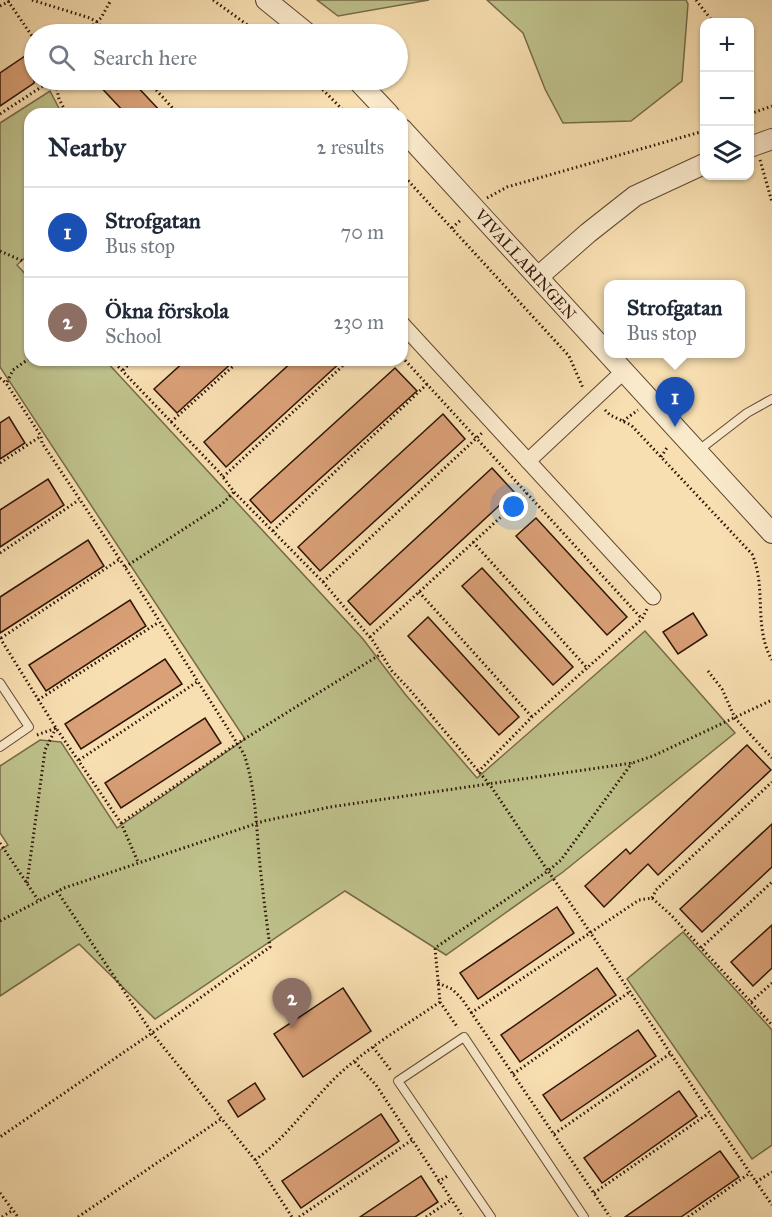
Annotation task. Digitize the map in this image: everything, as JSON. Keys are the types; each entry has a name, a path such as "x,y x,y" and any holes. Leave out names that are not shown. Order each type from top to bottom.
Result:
{"street":[{"path":"266,0 296,24"},
{"path":"366,90 383,108"},
{"name":"VIVALLARINGEN","path":"408,136 604,349"},
{"path":"754,151 772,139"},
{"path":"538,277 635,196 700,166"},
{"path":"408,331 653,597"},
{"name":"VIVALLARINGEN","path":"612,358 772,533"},
{"path":"528,462 624,371"}],"lane":[{"path":"698,451 747,414 772,399"},
{"path":"0,684 29,727 0,747"},
{"path":"491,1217 398,1081 464,1037 584,1217"}],"path":[{"path":"0,6 10,0 25,24"},
{"path":"32,0 97,22"},
{"path":"95,24 111,0"},
{"path":"213,0 246,24"},
{"path":"696,0 710,18"},
{"path":"0,114 37,90"},
{"path":"56,90 64,108"},
{"path":"156,90 173,108"},
{"path":"323,90 341,108"},
{"path":"754,113 772,106"},
{"path":"452,228 474,207 507,187 700,132"},
{"path":"754,151 772,202"},
{"path":"408,180 569,356 581,386 588,393"},
{"path":"0,251 24,262"},
{"path":"6,383 14,370 24,362"},
{"path":"408,363 642,619"},
{"path":"119,366 223,477 234,492 323,582 370,637 392,671 490,785 631,991 709,1113 772,1205"},
{"path":"123,370 127,366"},
{"path":"171,422 233,366"},
{"path":"223,477 343,366"},
{"path":"0,378 6,383 41,436 42,443 120,559 238,743 250,774 270,947 152,1033 0,1137"},
{"path":"273,531 427,384"},
{"path":"600,405 610,415 631,425 752,554 758,569 762,636 772,660"},
{"path":"623,421 645,406"},
{"path":"0,463 41,436"},
{"path":"323,582 477,439"},
{"path":"125,567 221,505 234,492"},
{"path":"370,637 527,493"},
{"path":"0,553 79,500"},
{"path":"473,542 588,669"},
{"path":"120,559 0,638 56,728 121,823 138,862"},
{"path":"419,592 532,717"},
{"path":"478,772 532,717 642,619 653,597"},
{"path":"38,700 159,622"},
{"path":"121,823 238,743 381,654"},
{"path":"708,671 722,689 735,718 772,758"},
{"path":"78,761 197,682"},
{"path":"0,921 57,891 256,823 330,807 632,763 653,756 772,700"},
{"path":"27,883 45,750 56,728"},
{"path":"464,1037 440,1002 435,948 561,860 632,763"},
{"path":"652,898 656,890 772,782"},
{"path":"0,844 38,900"},
{"path":"701,948 772,882"},
{"path":"57,891 152,1033 255,1160 292,1217"},
{"path":"471,1013 639,900 652,898"},
{"path":"652,898 671,915 772,1025"},
{"path":"438,983 452,989 471,1013 610,1217"},
{"path":"751,1002 772,983"},
{"path":"513,1074 631,991"},
{"path":"255,1160 274,1146 334,1080 355,1062 373,1047 440,1002"},
{"path":"373,1047 398,1081"},
{"path":"554,1134 671,1053"},
{"path":"355,1062 376,1084 463,1217"},
{"path":"594,1193 709,1113"},
{"path":"78,1217 221,1119"},
{"path":"299,1217 412,1140"},
{"path":"756,1182 772,1172"},
{"path":"688,1217 750,1173"},
{"path":"0,1193 18,1217"},
{"path":"426,1217 451,1200"},
{"path":"2,1217 12,1210"}],"green space":[{"path":"317,0 429,0 338,16"},
{"path":"487,0 686,0 688,4 682,81 631,121 563,123 545,89 523,33"},
{"path":"50,91 59,108 24,108 24,259 17,265 24,273 24,366 111,366 363,639 405,694 477,778 645,631 735,733 563,872 446,955 345,891 155,1019 79,944 0,996 0,850 8,845 0,833 0,766 40,740 61,742 117,828 245,739 0,367 0,123"},
{"path":"683,932 772,1030 772,1145 752,1159 627,979"}],"building":[{"path":"24,57 24,90 0,106 0,73"},
{"path":"103,90 140,90 157,108 120,108"},
{"path":"179,366 228,366 177,413 154,389"},
{"path":"287,366 336,366 226,467 204,442"},
{"path":"395,368 417,391 271,523 250,500"},
{"path":"443,414 465,439 320,571 298,547"},
{"path":"9,417 25,443 0,459 0,423"},
{"path":"492,468 514,492 370,625 348,601"},
{"path":"48,479 64,505 0,547 0,510"},
{"path":"536,518 627,617 607,635 516,536"},
{"path":"88,540 104,566 0,633 0,597"},
{"path":"482,568 573,667 553,685 462,586"},
{"path":"130,600 146,626 46,691 29,665"},
{"path":"693,613 707,635 678,654 663,632"},
{"path":"428,617 519,717 499,735 408,636"},
{"path":"165,659 182,684 81,749 65,724"},
{"path":"205,718 221,743 121,808 105,783"},
{"path":"747,745 771,770 658,875 648,864 604,907 585,886 626,849 630,854"},
{"path":"772,824 772,867 702,932 680,909"},
{"path":"557,907 574,933 478,999 460,973"},
{"path":"772,925 772,968 753,986 731,962"},
{"path":"597,968 616,995 520,1062 501,1035"},
{"path":"343,988 371,1031 303,1077 274,1034"},
{"path":"638,1030 656,1056 561,1121 543,1095"},
{"path":"255,1083 265,1099 238,1117 228,1101"},
{"path":"679,1091 697,1116 602,1183 584,1158"},
{"path":"381,1114 399,1141 301,1208 282,1181"},
{"path":"720,1151 739,1177 681,1217 625,1217"},
{"path":"421,1176 438,1202 415,1217 360,1217"}],"place":[{"name":"Strofgatan","path":"675,427"},
{"name":"Ökna förskola","path":"292,1028"}]}
